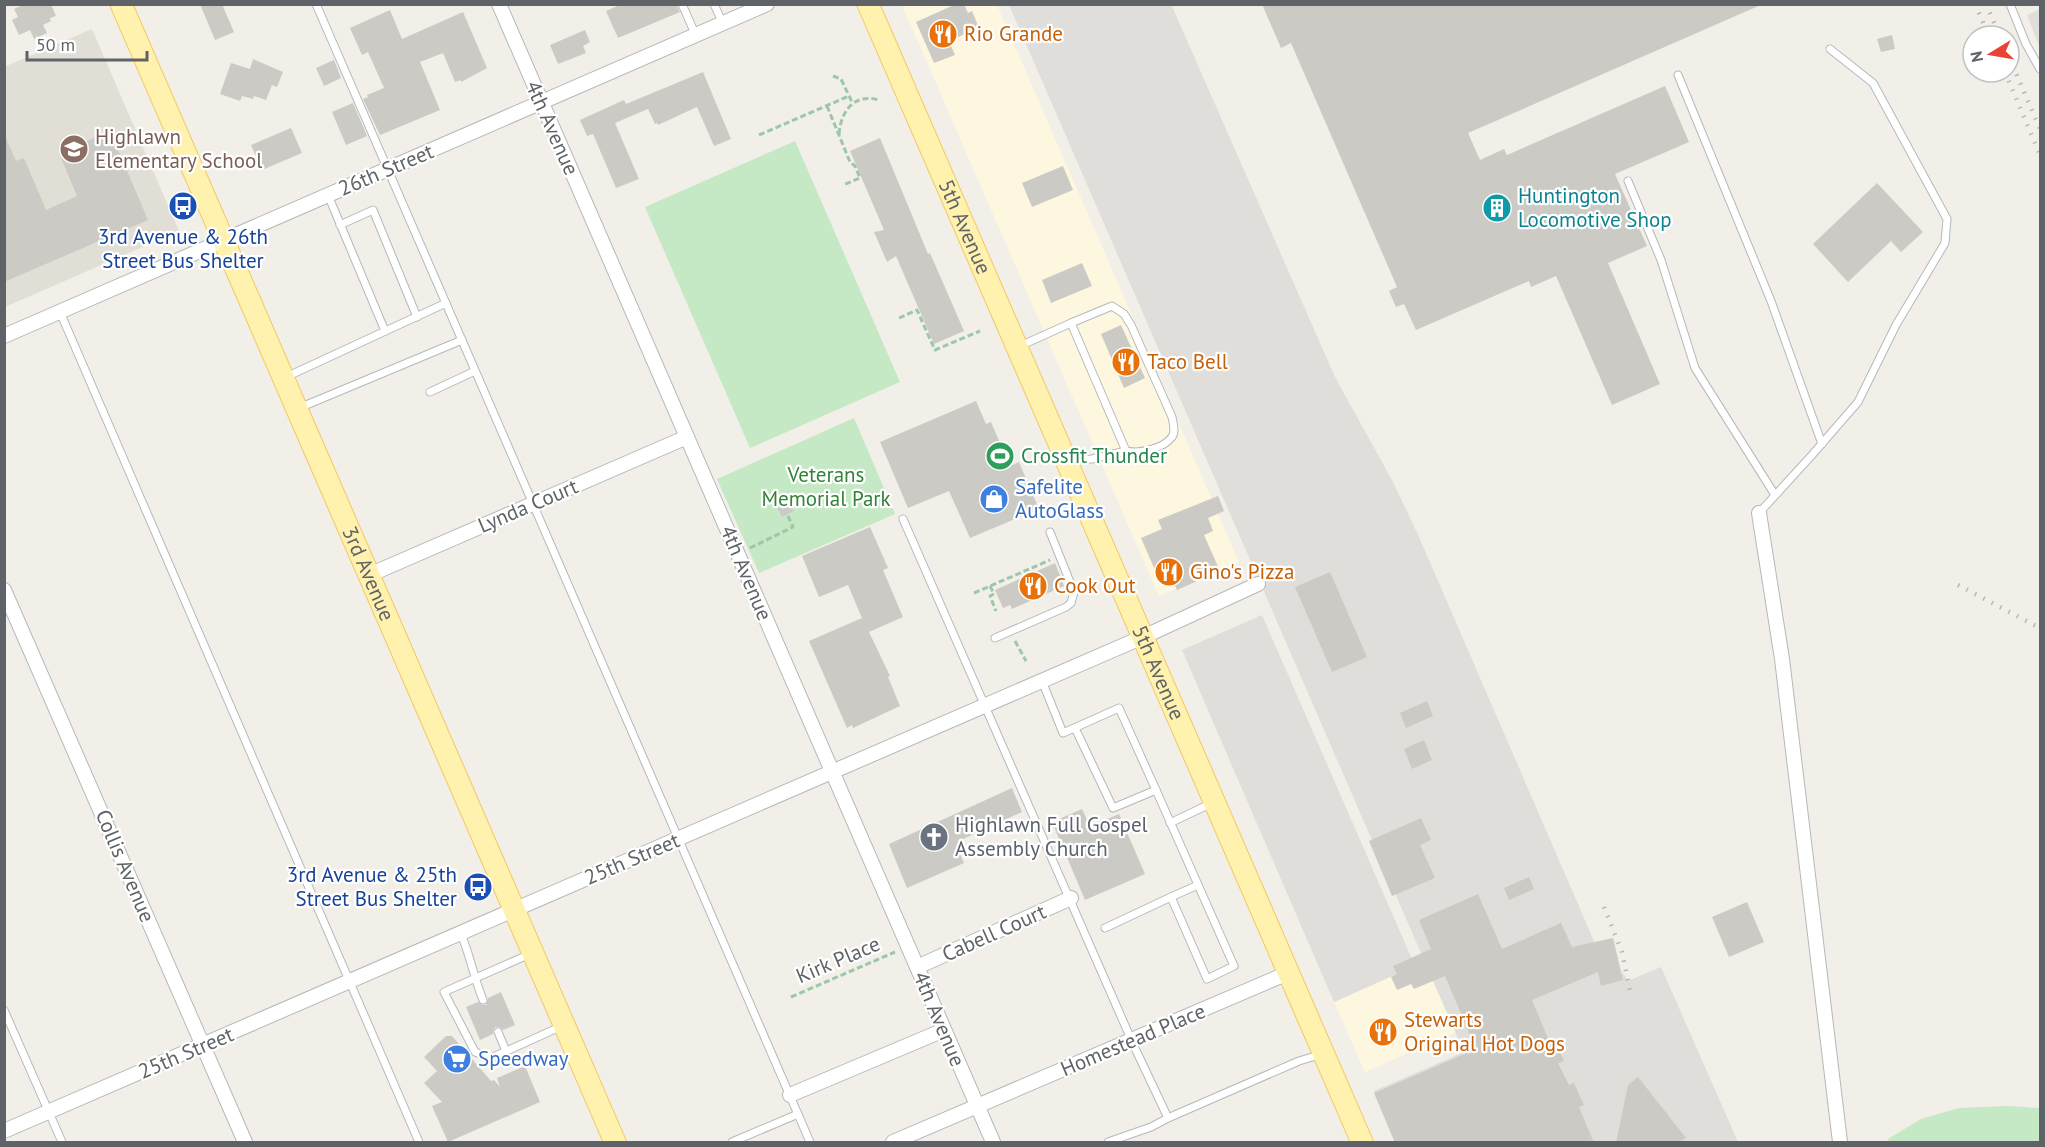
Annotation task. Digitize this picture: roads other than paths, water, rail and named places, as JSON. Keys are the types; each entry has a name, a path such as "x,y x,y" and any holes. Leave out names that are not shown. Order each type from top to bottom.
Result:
{"main road":[{"name":"3rd Avenue","path":"121,4 615,1143"},
{"name":"5th Avenue","path":"868,4 1362,1143"}],"street":[{"name":"4th Avenue","path":"499,4 993,1143"},
{"name":"26th Street","path":"4,336 767,4"},
{"name":"Lynda Court","path":"369,575 687,437"},
{"path":"1759,513 1782,659 1840,1143"},
{"name":"25th Street","path":"4,1131 461,934 1258,585"},
{"name":"Collis Avenue","path":"4,590 245,1143"},
{"name":"Cabell Court","path":"917,967 1071,898"},
{"name":"Homestead Place","path":"893,1143 1288,973"},
{"path":"790,1095 944,1030"}],"lane":[{"path":"316,4 810,1143"},
{"path":"682,4 696,36"},
{"path":"714,4 723,24"},
{"path":"2010,4 2026,44 2040,69"},
{"path":"1759,513 1858,402 1896,325 1945,243 1947,219 1874,83 1830,49"},
{"path":"1678,75 1771,300 1822,444"},
{"path":"1628,181 1660,260 1695,368 1775,495"},
{"path":"328,195 386,331"},
{"path":"340,225 373,210 417,317"},
{"path":"283,378 446,303"},
{"path":"1017,347 1112,306 1124,314 1131,325 1172,417 1174,430 1172,436 1164,444 1134,453 1126,452 1092,459 1066,460"},
{"path":"60,312 420,1143"},
{"path":"1071,323 1126,452"},
{"path":"297,409 462,340"},
{"path":"430,392 475,371"},
{"path":"903,519 1168,1118"},
{"path":"995,638 1071,603 1074,592 1050,532"},
{"path":"1042,681 1063,733 1119,708 1234,966 1207,979 1171,897"},
{"path":"1075,728 1113,808 1156,790"},
{"path":"1170,823 1215,802"},
{"path":"1105,928 1198,885"},
{"path":"461,934 483,1000"},
{"path":"533,953 444,992 475,1052 491,1058 564,1025"},
{"path":"4,1010 62,1143"},
{"path":"498,1032 506,1051"},
{"path":"1108,1143 1151,1127 1299,1061 1324,1053"},
{"path":"732,1143 798,1114"}],"railway":[{"path":"1975,4 1984,24"},
{"path":"1986,4 1995,24"},
{"path":"2010,84 2040,155"},
{"path":"2021,84 2040,129"},
{"path":"1958,585 2040,628"},
{"path":"1604,907 1622,952 1631,996"}],"place":[{"name":"Rio Grande","path":"943,34"},
{"name":"Highlawn Elementary School","path":"74,149"},
{"name":"3rd Avenue & 26th Street Bus Shelter","path":"183,206"},
{"name":"Huntington Locomotive Shop","path":"1497,208"},
{"name":"Taco Bell","path":"1126,362"},
{"name":"Crossfit Thunder","path":"1000,456"},
{"name":"Safelite AutoGlass","path":"994,499"},
{"name":"Gino's Pizza","path":"1169,572"},
{"name":"Cook Out","path":"1033,586"},
{"name":"Highlawn Full Gospel Assembly Church","path":"934,837"},
{"name":"3rd Avenue & 25th Street Bus Shelter","path":"478,887"},
{"name":"Stewarts Original Hot Dogs","path":"1383,1032"},
{"name":"Speedway","path":"457,1059"}],"park label":[{"name":"Veterans Memorial Park","path":"826,487"}]}
